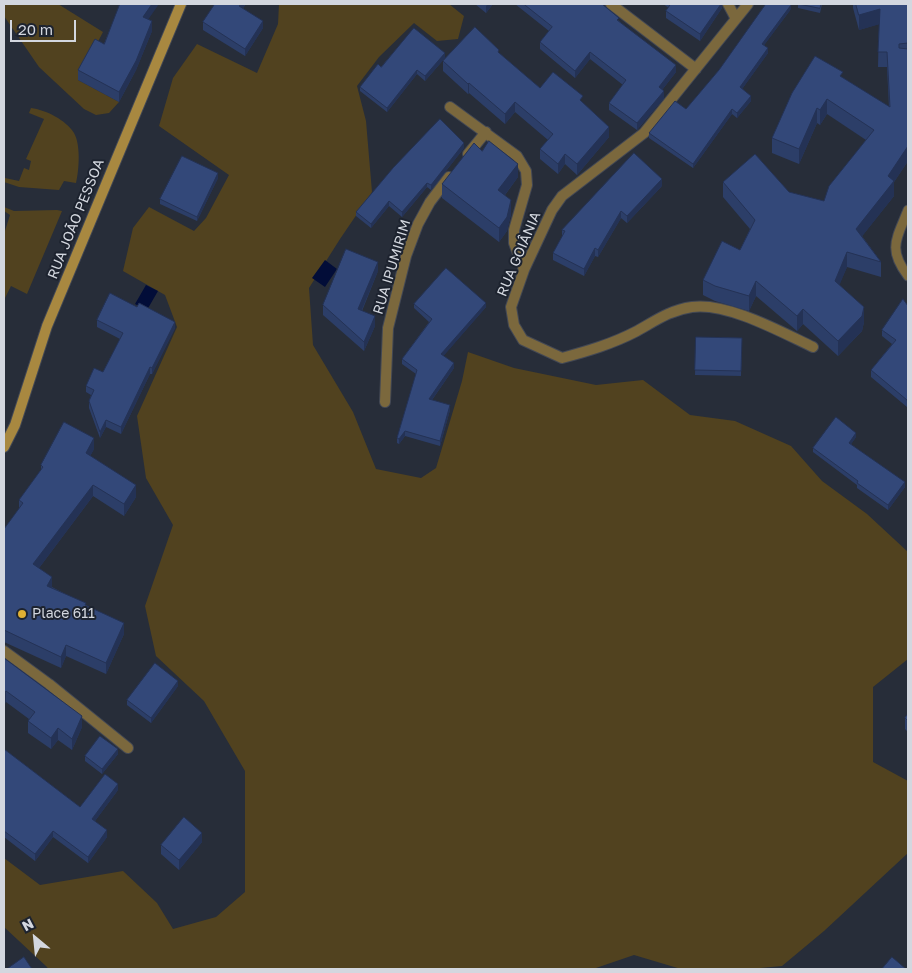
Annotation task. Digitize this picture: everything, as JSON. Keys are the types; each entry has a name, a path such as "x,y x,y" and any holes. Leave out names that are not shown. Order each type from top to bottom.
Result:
{"main road":[{"name":"RUA JOÃO PESSOA","path":"4,447 15,425 47,326 181,4"}],"street":[{"path":"611,4 696,69"},
{"path":"728,4 736,19"},
{"name":"RUA GOIÂNIA","path":"748,4 644,133 562,196 552,210 524,270 510,306 514,325 523,340 562,358 597,349 637,331 662,316 692,307 718,308 745,317 814,347"},
{"path":"450,107 517,156 526,171 528,185 514,230 514,243 524,270"},
{"name":"RUA IPUMIRIM","path":"385,402 388,328 406,256 418,224 430,202 486,132"},
{"path":"4,650 128,748"}],"lane":[{"path":"908,210 894,250 908,276"}],"shaded area":[{"path":"4,4 58,4 103,32 78,80 119,102 109,113 96,115 84,109 39,67 4,16"},
{"path":"279,4 449,4 464,16 458,39 437,41 414,23 379,57 357,86 366,121 372,192 309,288 313,345 353,412 376,469 421,478 436,468 462,381 468,352 514,368 596,385 643,380 690,415 735,421 791,446 822,481 867,514 908,552 908,659 873,687 873,762 908,781 908,853 824,931 782,966 749,969 681,969 634,955 593,969 48,969 4,927 4,858 40,885 123,871 157,903 173,929 216,917 245,892 245,771 204,701 156,656 145,606 173,525 146,478 137,416 177,327 165,295 123,271 133,228 149,207 194,231 206,218 229,175 159,126 173,78 197,44 257,73 278,24"},
{"path":"31,108 55,116 74,133 78,144 79,165 76,183 64,181 59,190 19,187 4,182 5,178 19,181 24,168 29,170 31,161 26,159 44,119 29,113"},
{"path":"4,207 14,211 62,211 27,294 11,286 4,300 4,234 10,215 4,211"}],"water":[{"path":"325,260 337,269 325,287 312,278"},
{"path":"146,285 158,291 147,310 135,304"}],"building":[{"path":"120,4 152,4 143,17 152,21 136,61 119,92 78,70 95,39 104,44"},
{"path":"215,4 241,4 239,6 263,21 245,49 203,22"},
{"path":"524,4 602,4 619,18 617,20 676,65 659,87 664,91 637,123 609,103 626,80 590,52 575,71 540,42 552,27"},
{"path":"671,4 721,4 700,34 666,11"},
{"path":"766,4 791,5 762,44 768,48 740,87 751,96 737,113 732,109 693,164 649,133 675,101 686,109 719,70"},
{"path":"799,4 821,4 820,8"},
{"path":"856,4 908,4 908,43 899,44 899,48 908,49 908,146 888,176 894,181 856,229 881,262 847,252 835,281 864,307 862,316 838,341 803,309 797,316 756,281 749,296 715,286 703,280 722,241 740,250 755,220 723,182 755,154 789,192 824,201 829,186 874,130 827,99 820,110 817,108 799,149 772,138 792,93 815,56 843,72 840,76 890,107 887,52 878,52 880,9 859,15"},
{"path":"475,27 499,50 498,52 540,88 553,72 583,96 580,100 609,127 577,164 565,154 558,164 540,149 553,134 515,102 505,114 443,61"},
{"path":"414,28 445,53 425,76 417,70 387,108 360,87 378,64 381,67"},
{"path":"440,119 464,143 431,185 427,183 402,212 389,201 371,224 356,212 393,168"},
{"path":"489,141 518,164 498,190 511,200 507,217 499,228 442,184 474,143 482,151"},
{"path":"634,153 662,179 627,216 621,211 598,250 595,248 584,269 553,253 565,231 562,230"},
{"path":"182,156 218,173 197,217 160,199"},
{"path":"346,249 378,262 358,309 375,316 364,342 323,305"},
{"path":"446,268 486,303 441,354 454,363 429,399 450,405 440,441 405,431 399,439 397,438 417,370 402,359 432,319 414,304"},
{"path":"110,293 137,307 139,303 175,322 152,368 150,367 121,427 106,420 100,432 89,401 94,390 86,386 94,368 103,372 123,333 97,320"},
{"path":"903,299 908,306 908,402 871,370 896,340 882,330"},
{"path":"696,337 742,338 741,371 695,370"},
{"path":"836,417 856,433 849,443 905,482 888,505 813,448"},
{"path":"64,422 94,438 86,453 136,485 124,504 93,485 33,564 52,577 47,586 86,603 85,605 124,623 106,663 66,645 61,657 4,630 4,529 23,503 19,500 43,467 41,465"},
{"path":"4,658 82,716 72,739 58,728 51,738 28,721 35,712 6,691 4,694"},
{"path":"155,663 178,681 151,718 127,700"},
{"path":"100,736 118,749 102,769 85,756"},
{"path":"4,749 80,807 105,774 118,784 92,819 107,830 88,857 53,831 35,854 4,831"},
{"path":"184,817 202,833 179,860 161,845"},
{"path":"24,957 32,969 7,969"},
{"path":"892,957 906,969 882,969"}],"place":[{"name":"Place 611","path":"22,614"}]}
